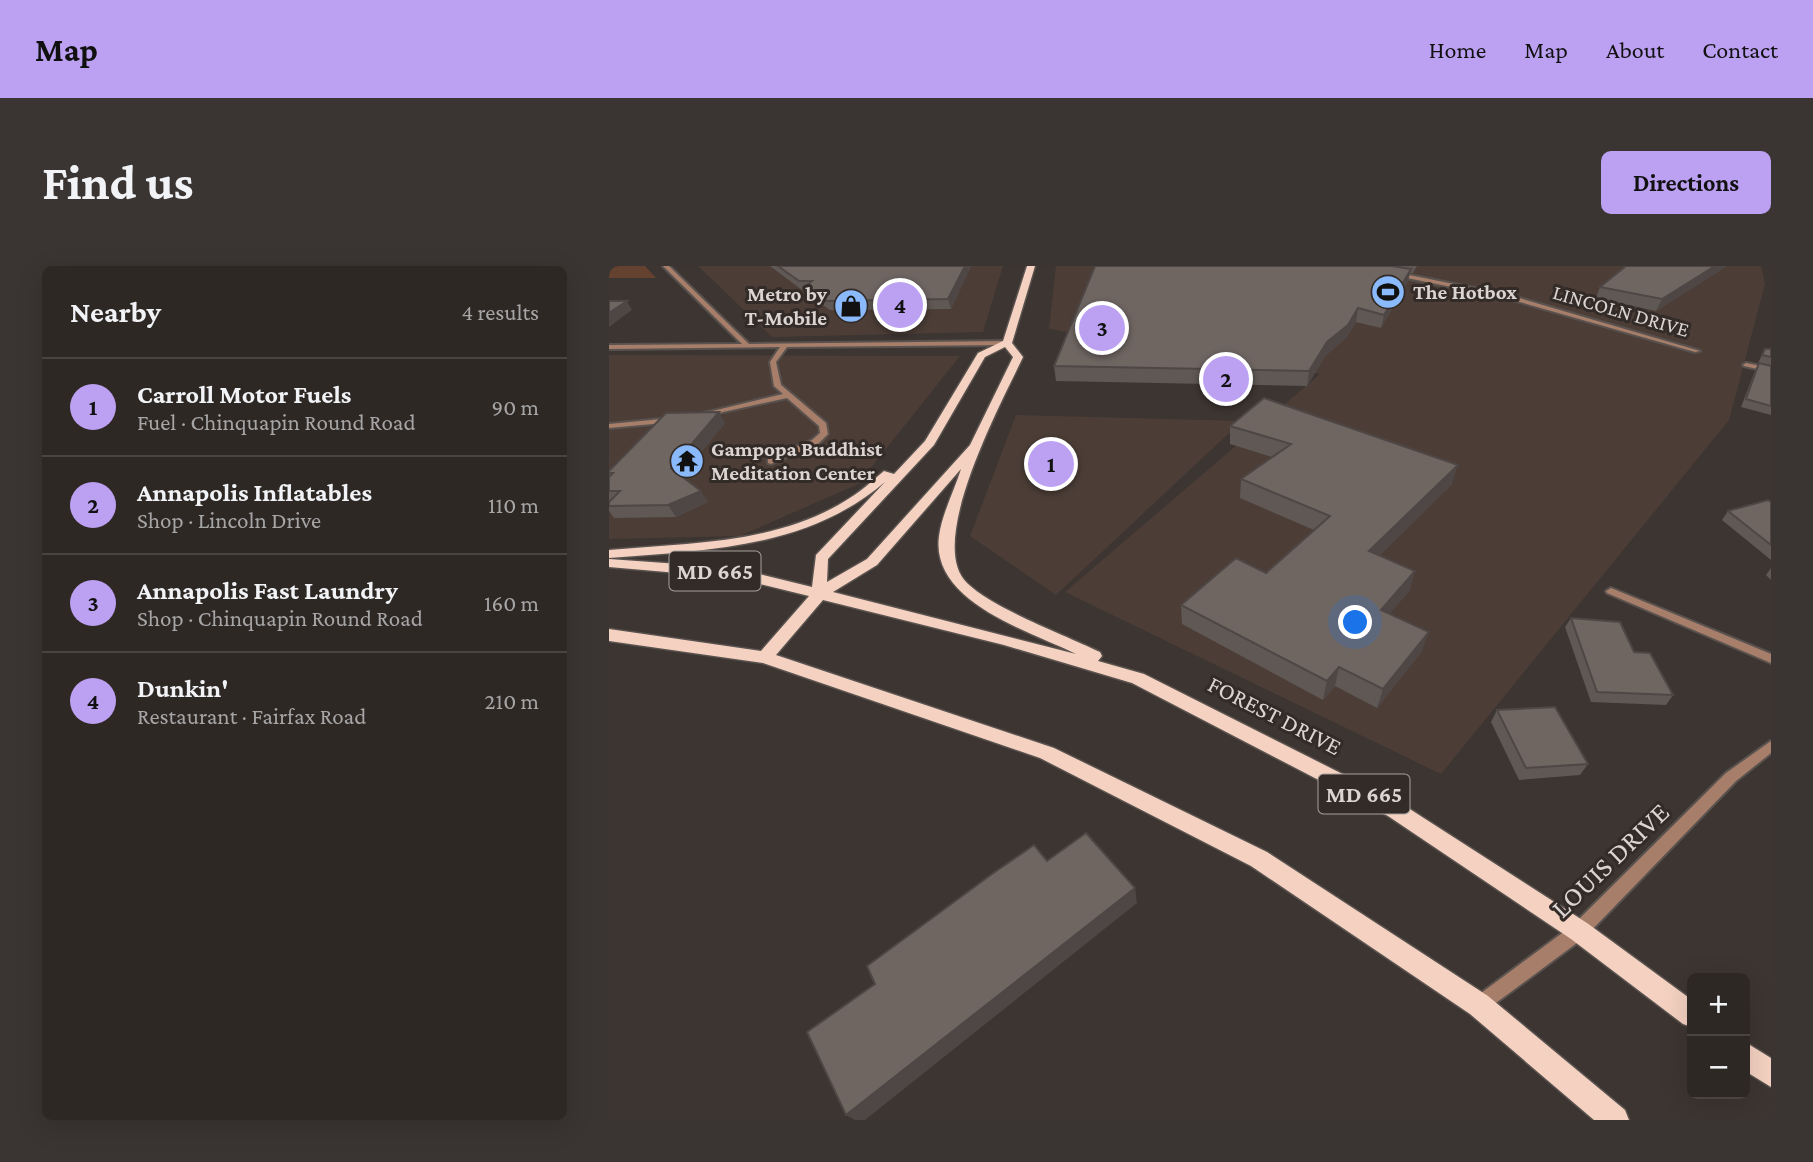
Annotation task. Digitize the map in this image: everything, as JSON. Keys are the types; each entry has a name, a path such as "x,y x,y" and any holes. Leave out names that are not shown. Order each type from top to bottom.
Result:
{"main road":[{"path":"819,594 821,558 930,443 981,355 1007,343 1031,266"},
{"path":"1007,343 1018,357 975,446 946,536 947,564 961,586 984,603 1138,678"},
{"path":"609,554 748,539 818,519 849,504 930,443"},
{"path":"765,657 819,594 872,562 975,446"},
{"name":"MD 665","path":"609,562 735,573 819,594"},
{"name":"FOREST DRIVE","path":"819,594 1005,640 1138,678 1395,810 1579,931 1687,1012"},
{"path":"609,635 765,657 875,692 1059,758 1259,859 1479,1005 1615,1120"},
{"path":"1750,1059 1771,1074"}],"street":[{"path":"666,266 747,345"},
{"name":"LINCOLN DRIVE","path":"1385,273 1507,296 1697,351"},
{"path":"609,346 1007,343"},
{"path":"771,461 815,442 824,434 824,425 778,386 773,362 786,344"},
{"path":"609,354 619,346"},
{"path":"1746,365 1771,370"},
{"path":"609,426 647,425 788,395"},
{"path":"1611,591 1771,659"},
{"name":"LOUIS DRIVE","path":"1479,1005 1579,931 1731,777 1771,746"}],"shaded area":[{"path":"609,266 645,266 656,278 609,278"},
{"path":"698,266 1003,266 983,332 772,337"},
{"path":"1056,266 1761,266 1765,284 1729,420 1441,774 1065,592 1320,374 1049,329"},
{"path":"609,355 960,356 858,484 740,536 609,539"},
{"path":"1016,415 1242,421 1056,595 970,536"}],"building":[{"path":"778,266 965,266 948,299 826,301 806,286 812,281 799,281"},
{"path":"1095,266 1392,266 1411,269 1384,315 1358,308 1348,325 1327,342 1309,371 1054,366"},
{"path":"1626,266 1715,266 1662,299 1600,287"},
{"path":"609,301 627,301 609,313"},
{"path":"1765,349 1771,349 1771,357 1762,355"},
{"path":"1759,363 1771,366 1771,406 1746,399"},
{"path":"1264,398 1458,465 1369,551 1415,571 1381,610 1429,632 1383,689 1339,667 1327,681 1181,605 1236,558 1266,573 1330,516 1241,479 1291,444 1230,426"},
{"path":"719,412 671,468 701,491 668,505 609,506 609,502 620,491 609,491 609,477 613,473 609,471 666,413"},
{"path":"1768,500 1771,502 1771,545 1728,511"},
{"path":"1571,618 1620,622 1634,652 1650,653 1673,695 1597,692"},
{"path":"1555,707 1588,764 1526,768 1497,710"},
{"path":"1086,833 1135,888 846,1115 807,1032 875,984 867,966 992,874 1034,845 1047,861"}],"place":[{"name":"The Hotbox","path":"1388,292"},
{"name":"Dunkin'","path":"900,305"},
{"name":"Metro by T-Mobile","path":"851,306"},
{"name":"Annapolis Fast Laundry","path":"1102,328"},
{"name":"Annapolis Inflatables","path":"1226,379"},
{"name":"Gampopa Buddhist Meditation Center","path":"687,461"},
{"name":"Carroll Motor Fuels","path":"1051,464"}]}
